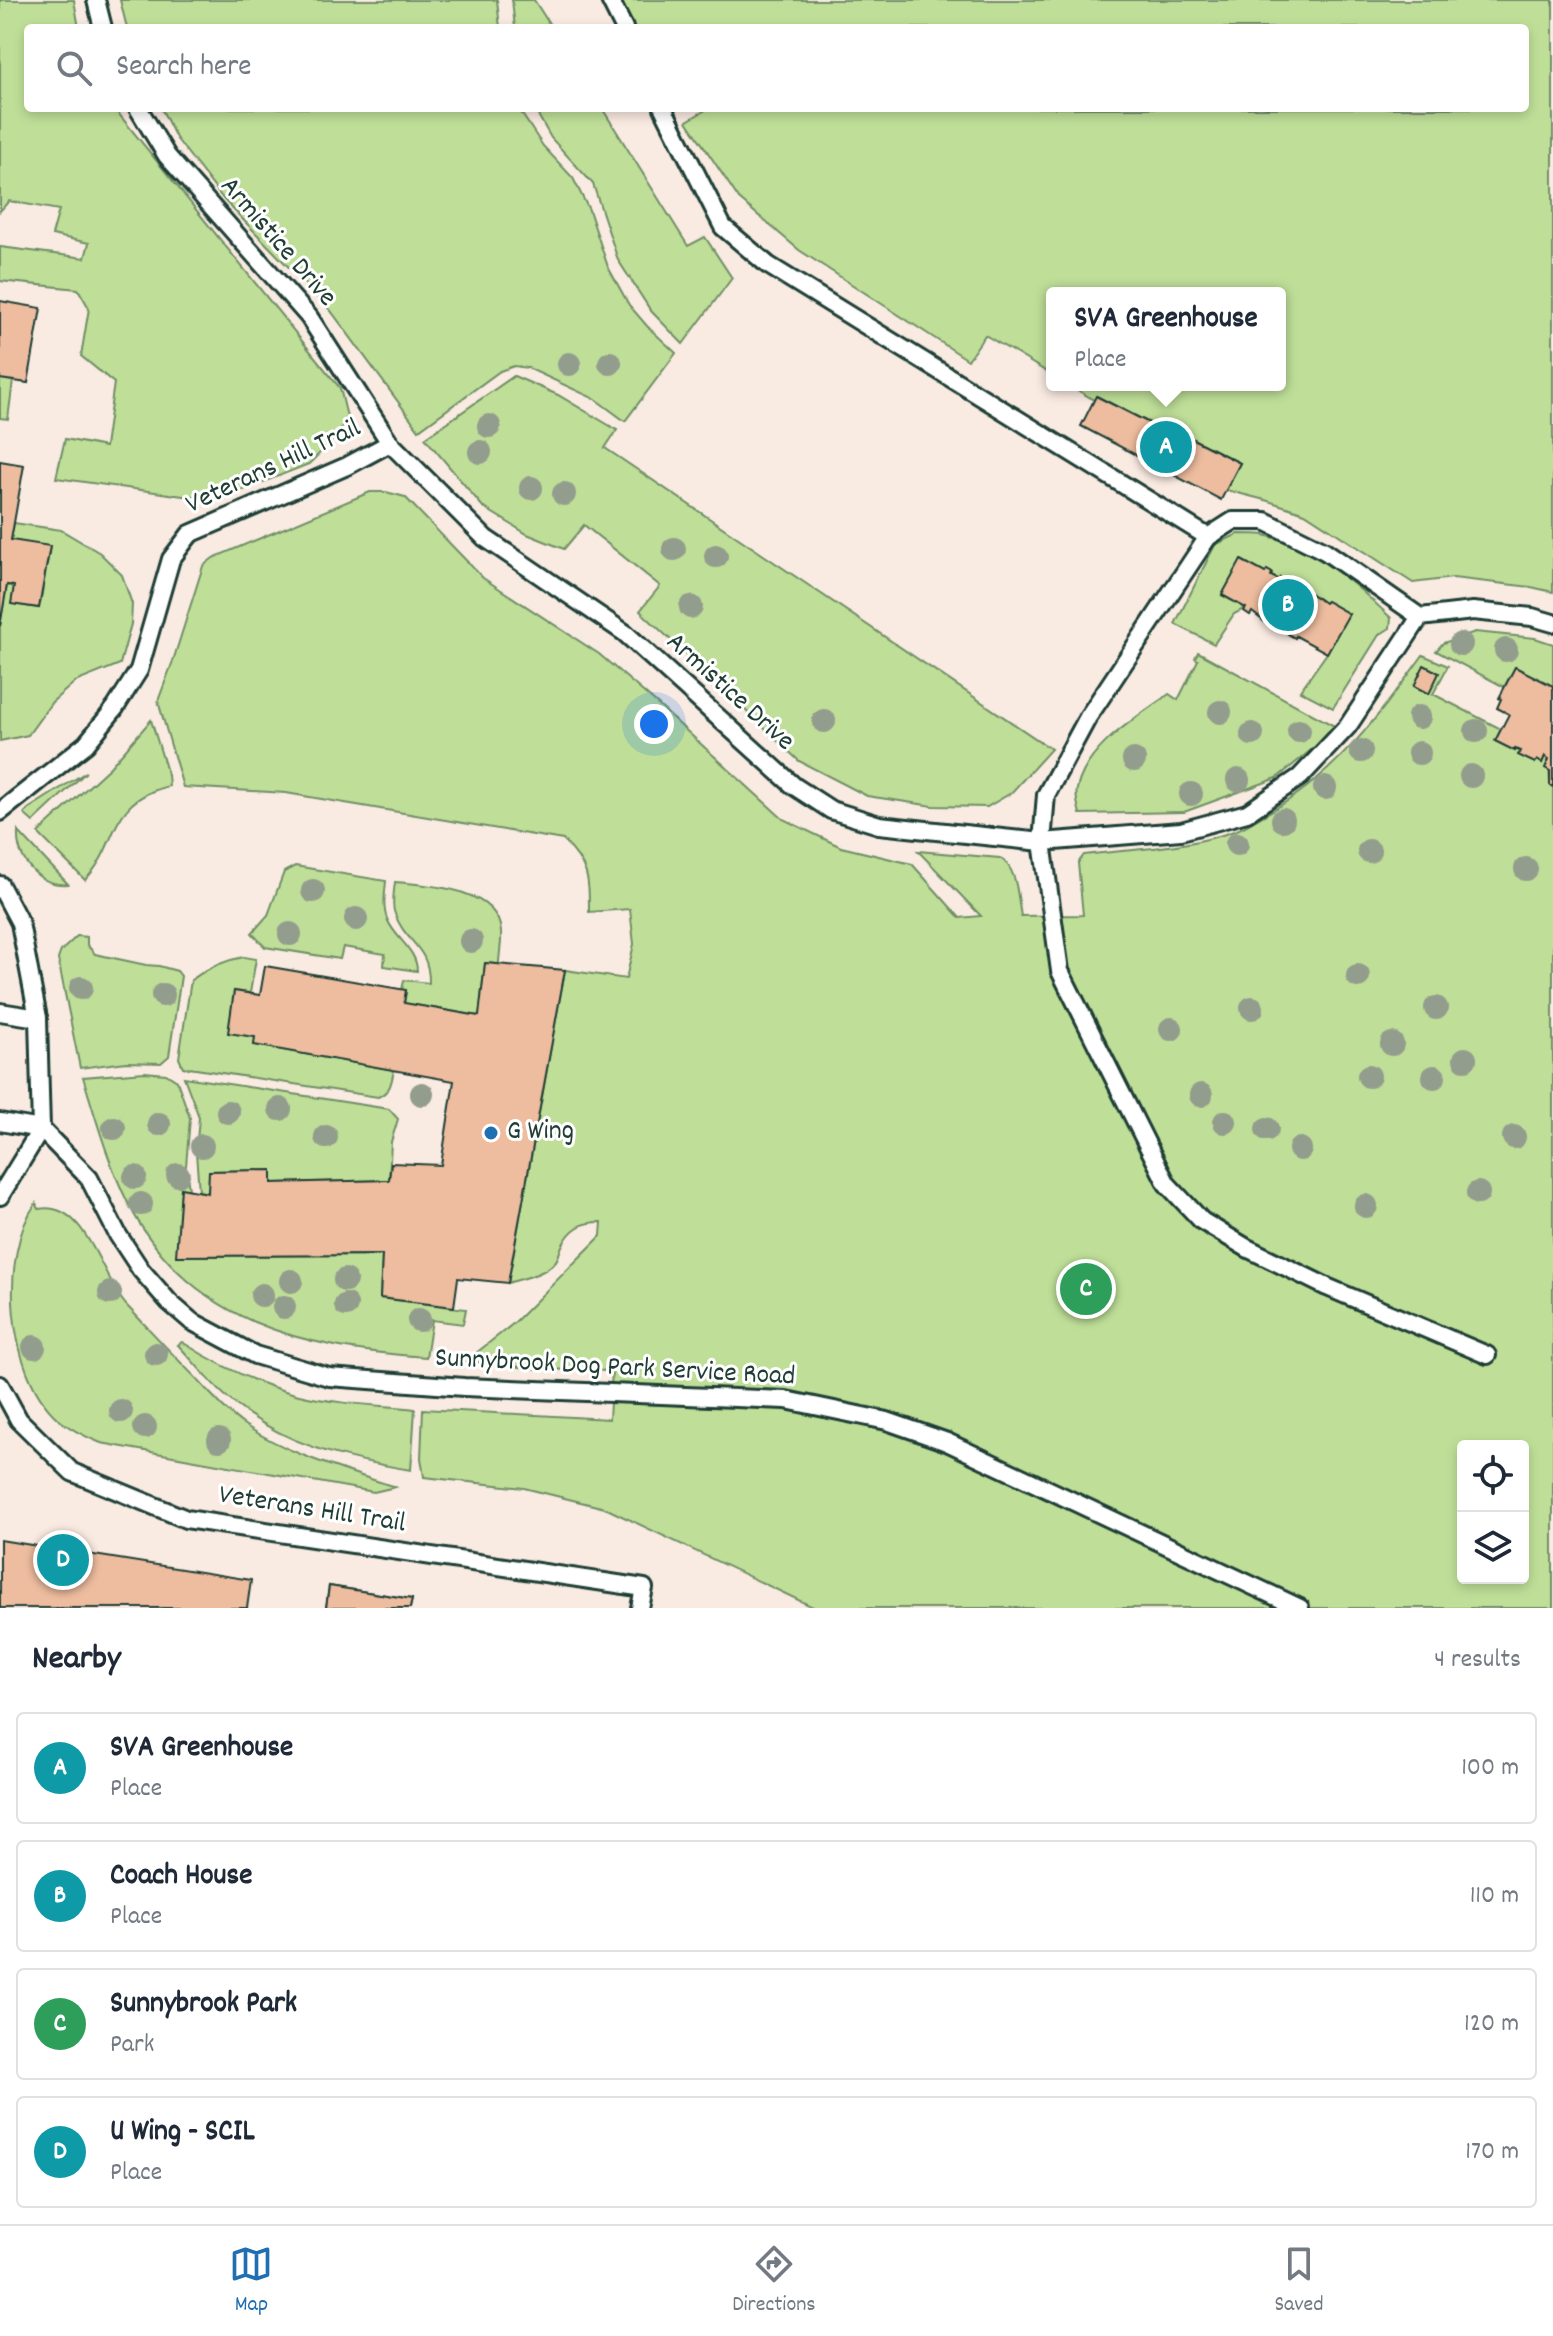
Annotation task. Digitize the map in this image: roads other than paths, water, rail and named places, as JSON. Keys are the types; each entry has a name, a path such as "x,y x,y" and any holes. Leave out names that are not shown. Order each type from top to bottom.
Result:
{"lane":[{"path":"96,0 102,24"},
{"path":"610,0 622,24"},
{"name":"Armistice Drive","path":"140,112 167,156 309,317 390,443 485,538 625,633 794,786 831,810 879,825 1042,842 1181,831 1247,813 1300,777 1348,726 1420,617"},
{"path":"665,112 723,227 768,265 1208,537"},
{"name":"Veterans Hill Trail","path":"0,812 86,744 115,708 139,670 171,559 190,534 347,466 390,443"},
{"path":"1487,1355 1327,1287 1247,1248 1202,1221 1167,1184 1060,971 1042,842 1046,795 1088,717 1208,537 1233,521 1265,521 1325,551 1420,617 1473,611 1532,617 1553,623"},
{"path":"0,885 20,923 38,1018 41,1129 0,1196"},
{"path":"0,1012 38,1018"},
{"path":"0,1122 41,1129"},
{"name":"Sunnybrook Dog Park Service Road","path":"41,1129 89,1178 118,1235 141,1270 169,1302 191,1321 255,1355 329,1377 464,1387 786,1400 887,1421 947,1442 1300,1608"},
{"name":"Veterans Hill Trail","path":"0,1385 19,1420 72,1472 186,1519 644,1588 640,1608"}],"place":[{"name":"SVA Greenhouse","path":"1166,447"},
{"name":"Coach House","path":"1288,605"},
{"name":"G Wing","path":"491,1133"},
{"name":"Sunnybrook Park","path":"1086,1289"},
{"name":"U Wing - SCIL","path":"63,1560"}]}
